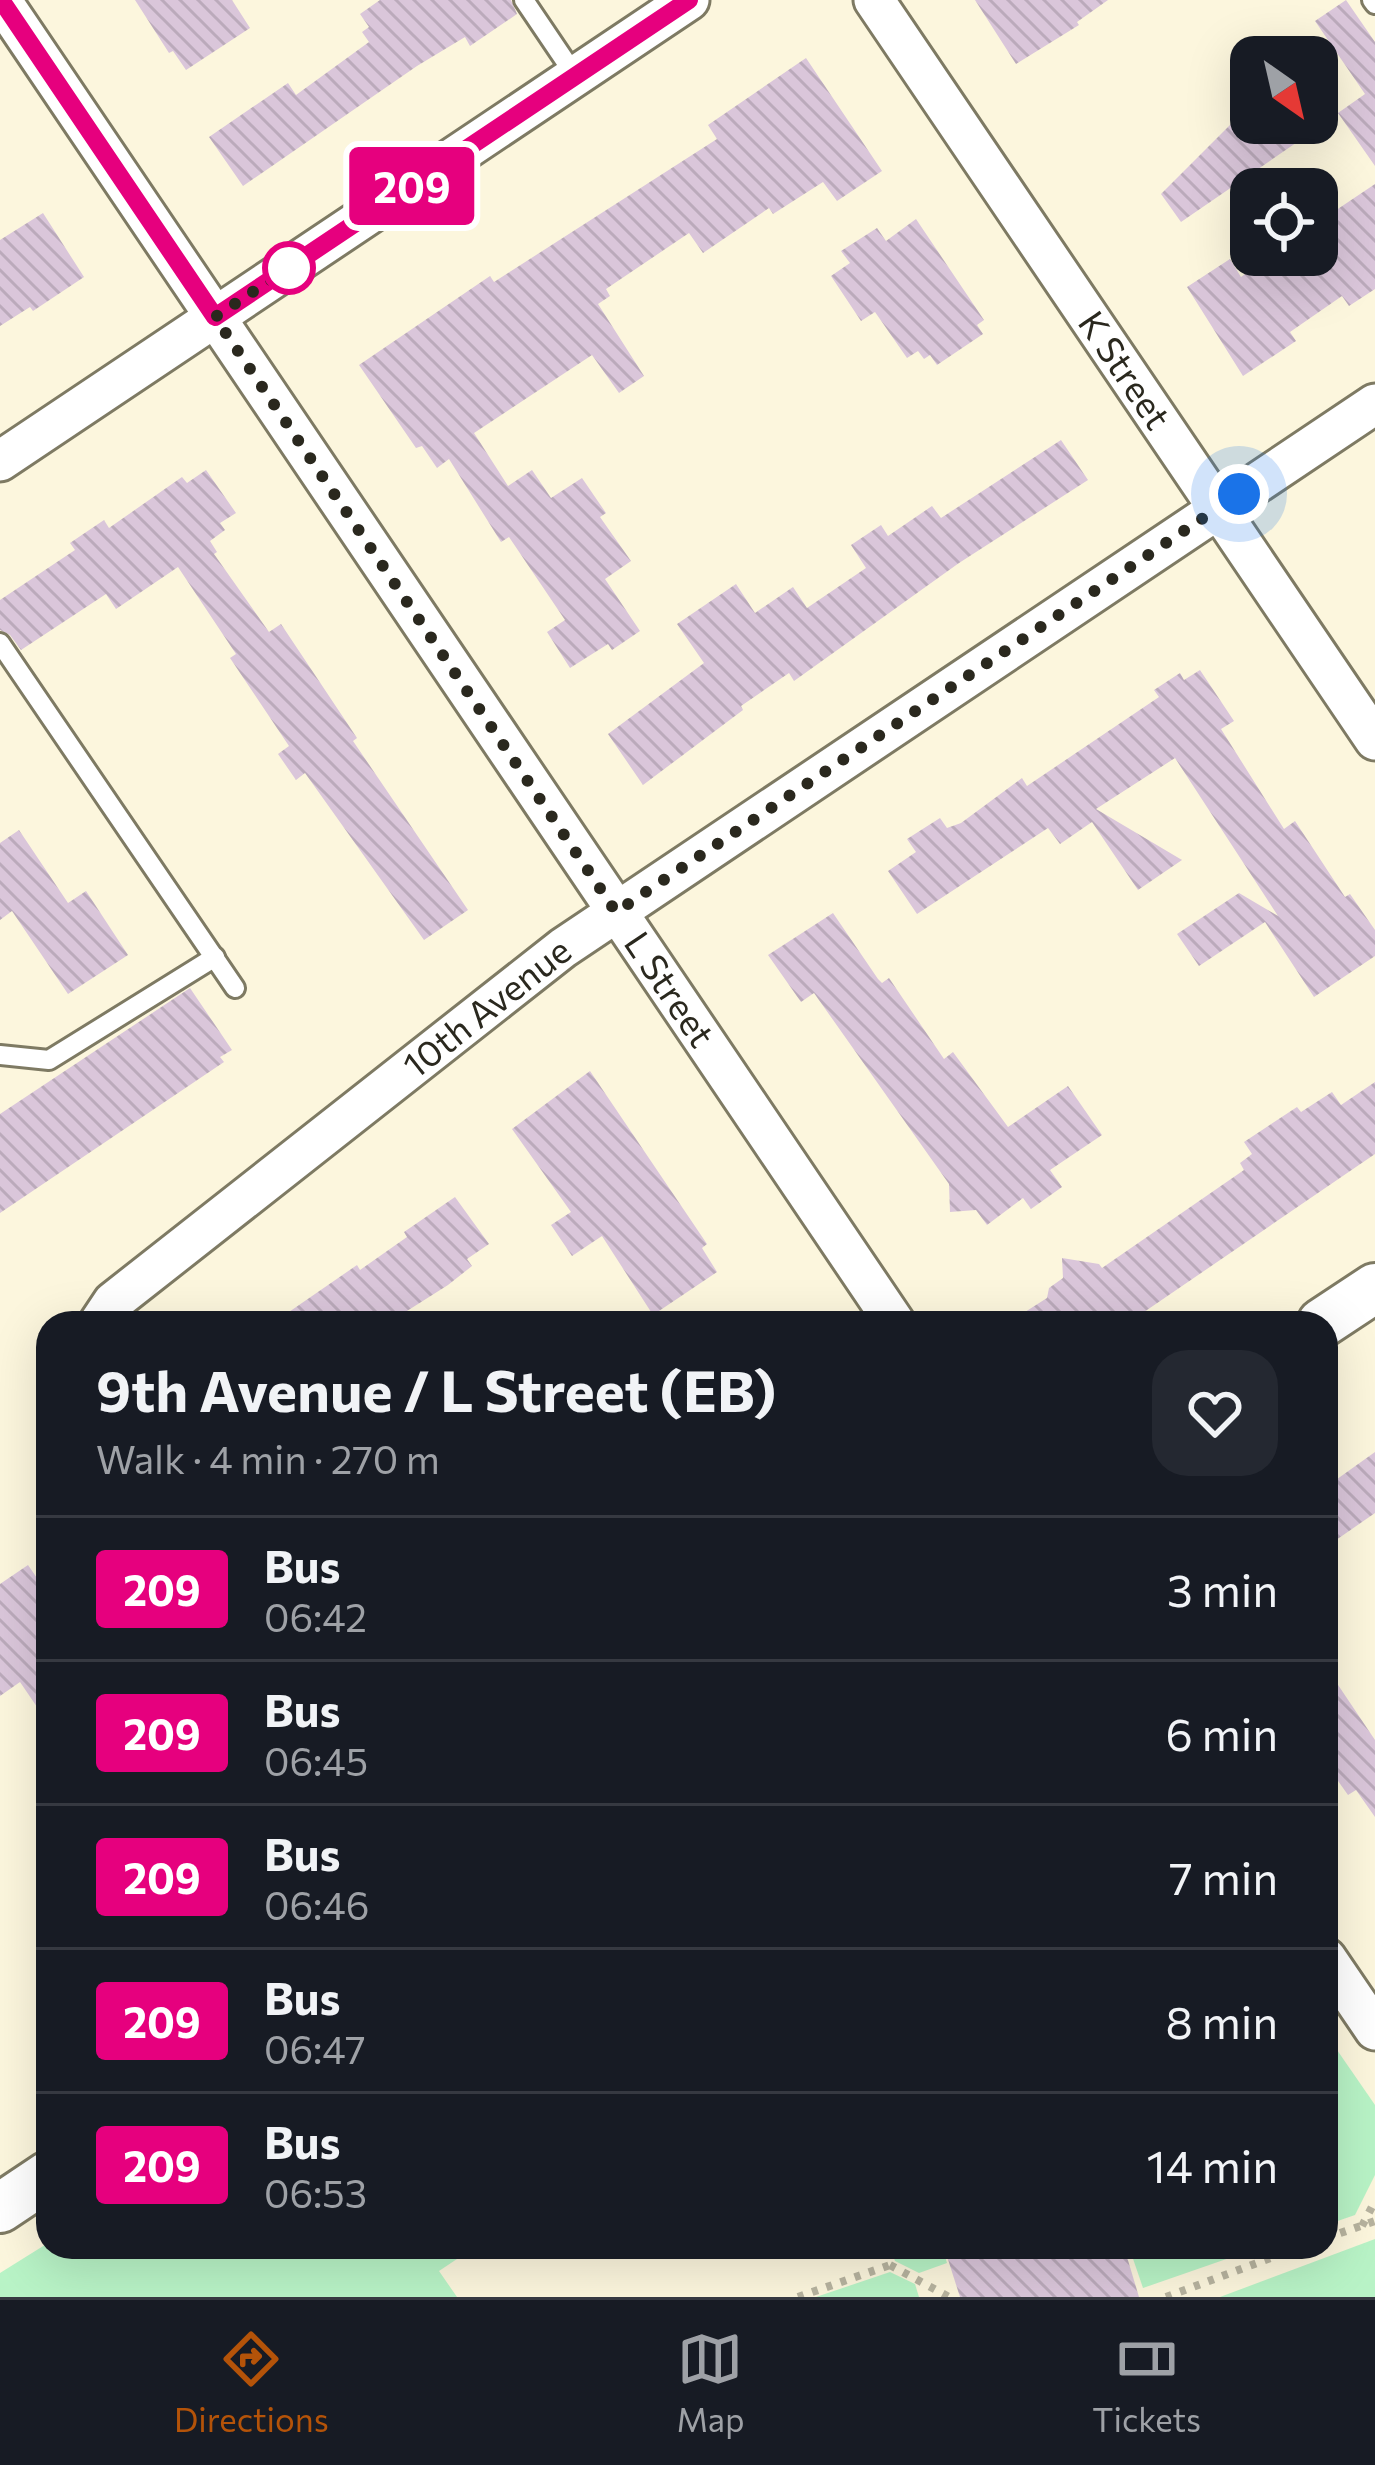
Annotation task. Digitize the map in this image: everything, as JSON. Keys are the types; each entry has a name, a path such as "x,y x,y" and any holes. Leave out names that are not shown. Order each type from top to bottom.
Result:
{"street":[{"name":"L Street","path":"1,0 887,1311"},
{"path":"0,461 689,0"},
{"name":"K Street","path":"874,0 1375,740"},
{"name":"10th Avenue","path":"107,1311 563,948 1375,404"},
{"path":"1338,1312 1375,1288"},
{"path":"1338,1976 1375,2030"},
{"path":"0,2208 36,2184"}],"lane":[{"path":"524,0 576,77"},
{"path":"0,643 235,988"},
{"path":"0,1055 49,1060 215,957"}],"path":[{"path":"1362,2226 1375,2201"},
{"path":"1338,2234 1375,2222"},
{"path":"888,2259 890,2265 949,2297"},
{"path":"1166,2297 1262,2259"},
{"path":"798,2297 890,2265"}],"green space":[{"path":"1338,2051 1375,2105 1375,2175 1355,2215 1338,2221"},
{"path":"1375,2239 1375,2297 1220,2297 1322,2259 1338,2259 1338,2253"},
{"path":"36,2250 36,2259 457,2259 439,2271 457,2297 0,2297 0,2273"},
{"path":"946,2259 947,2263 919,2273 895,2261"},
{"path":"1133,2259 1226,2259 1143,2288"},
{"path":"890,2272 915,2284 919,2297 816,2297"}],"building":[{"path":"135,0 232,0 250,28 186,70 173,51 169,53"},
{"path":"380,0 511,0 517,14 470,46 465,37 417,66 243,186 209,137 288,83 296,95 369,42 362,32 369,27 360,14"},
{"path":"975,0 1108,0 1079,25 1016,64"},
{"path":"1346,0 1375,42 1375,166 1338,113 1365,94 1338,55 1338,36 1325,36 1315,21"},
{"path":"806,58 882,171 837,201 823,182 773,214 769,208 703,253 689,233 606,289 610,296 598,304 644,376 619,393 592,355 474,433 508,486 532,470 551,498 582,478 606,513 600,517 631,561 605,579 640,631 612,650 608,644 570,668 547,632 565,620 509,537 501,542 449,459 437,468 422,446 416,448 359,365 490,276 494,282 717,139 708,125"},
{"path":"1230,125 1230,144 1294,144 1260,168 1230,168 1230,188 1181,222 1161,194"},
{"path":"1375,184 1375,289 1349,306 1342,296 1290,332 1296,341 1243,376 1187,287 1230,259 1230,276 1338,276 1338,209"},
{"path":"43,213 84,277 33,311 30,307 0,326 0,240"},
{"path":"916,219 984,320 977,325 983,334 937,365 930,355 924,359 918,351 907,358 875,312 861,321 831,276 850,263 841,251 877,228 886,241"},
{"path":"1061,440 1088,480 959,563 794,681 789,673 643,785 608,734 704,663 677,624 736,584 755,613 793,587 807,608 866,568 851,545 881,525 888,536 932,506 941,518"},
{"path":"206,470 236,513 220,523 225,530 210,541 214,554 269,632 281,624 357,738 353,741 468,910 424,940 305,773 296,780 278,754 289,746 230,658 236,654 178,567 116,609 106,594 21,650 0,630 0,600 75,550 70,543 104,520 109,528 182,477 187,483"},
{"path":"1200,670 1234,721 1221,729 1284,829 1295,821 1345,897 1350,894 1375,930 1375,956 1314,997 1265,922 1199,966 1177,934 1239,893 1278,916 1175,758 1096,809 1182,860 1138,890 1092,822 1060,844 1048,828 917,914 888,871 916,852 907,839 940,818 947,828 961,823 1022,778 1027,786 1159,697 1154,690 1180,673 1184,680"},
{"path":"19,830 68,903 86,891 128,955 68,994 12,911 0,920 0,843"},
{"path":"833,913 878,979 882,983 889,978 944,1059 953,1052 1008,1127 1068,1086 1102,1135 1050,1170 1062,1187 1031,1209 1023,1198 987,1225 976,1210 950,1212 949,1184 814,993 801,1002 768,955"},
{"path":"190,988 232,1050 220,1057 224,1062 0,1213 0,1114"},
{"path":"590,1071 707,1244 702,1248 717,1272 659,1311 650,1311 602,1236 572,1256 551,1225 571,1212 512,1129"},
{"path":"1375,1082 1375,1154 1146,1311 1027,1311 1047,1298 1049,1288 1063,1278 1062,1258 1102,1268 1244,1170 1240,1163 1252,1154 1244,1142 1297,1107 1301,1112 1332,1092 1341,1105"},
{"path":"455,1197 489,1244 467,1259 472,1266 407,1311 290,1311 357,1265 360,1270 407,1237 404,1232"},
{"path":"1375,1452 1375,1513 1338,1539 1338,1478"},
{"path":"28,1565 36,1577 36,1705 20,1682 0,1696 0,1584"},
{"path":"1338,1685 1375,1740 1375,1817 1356,1790 1348,1795 1338,1781"},
{"path":"948,2259 1128,2259 1139,2297 960,2297"}],"bus line":[{"name":"209","path":"1,0 215,317 689,0"}],"route":[{"path":"289,268 215,317 616,912 1239,494"}]}
